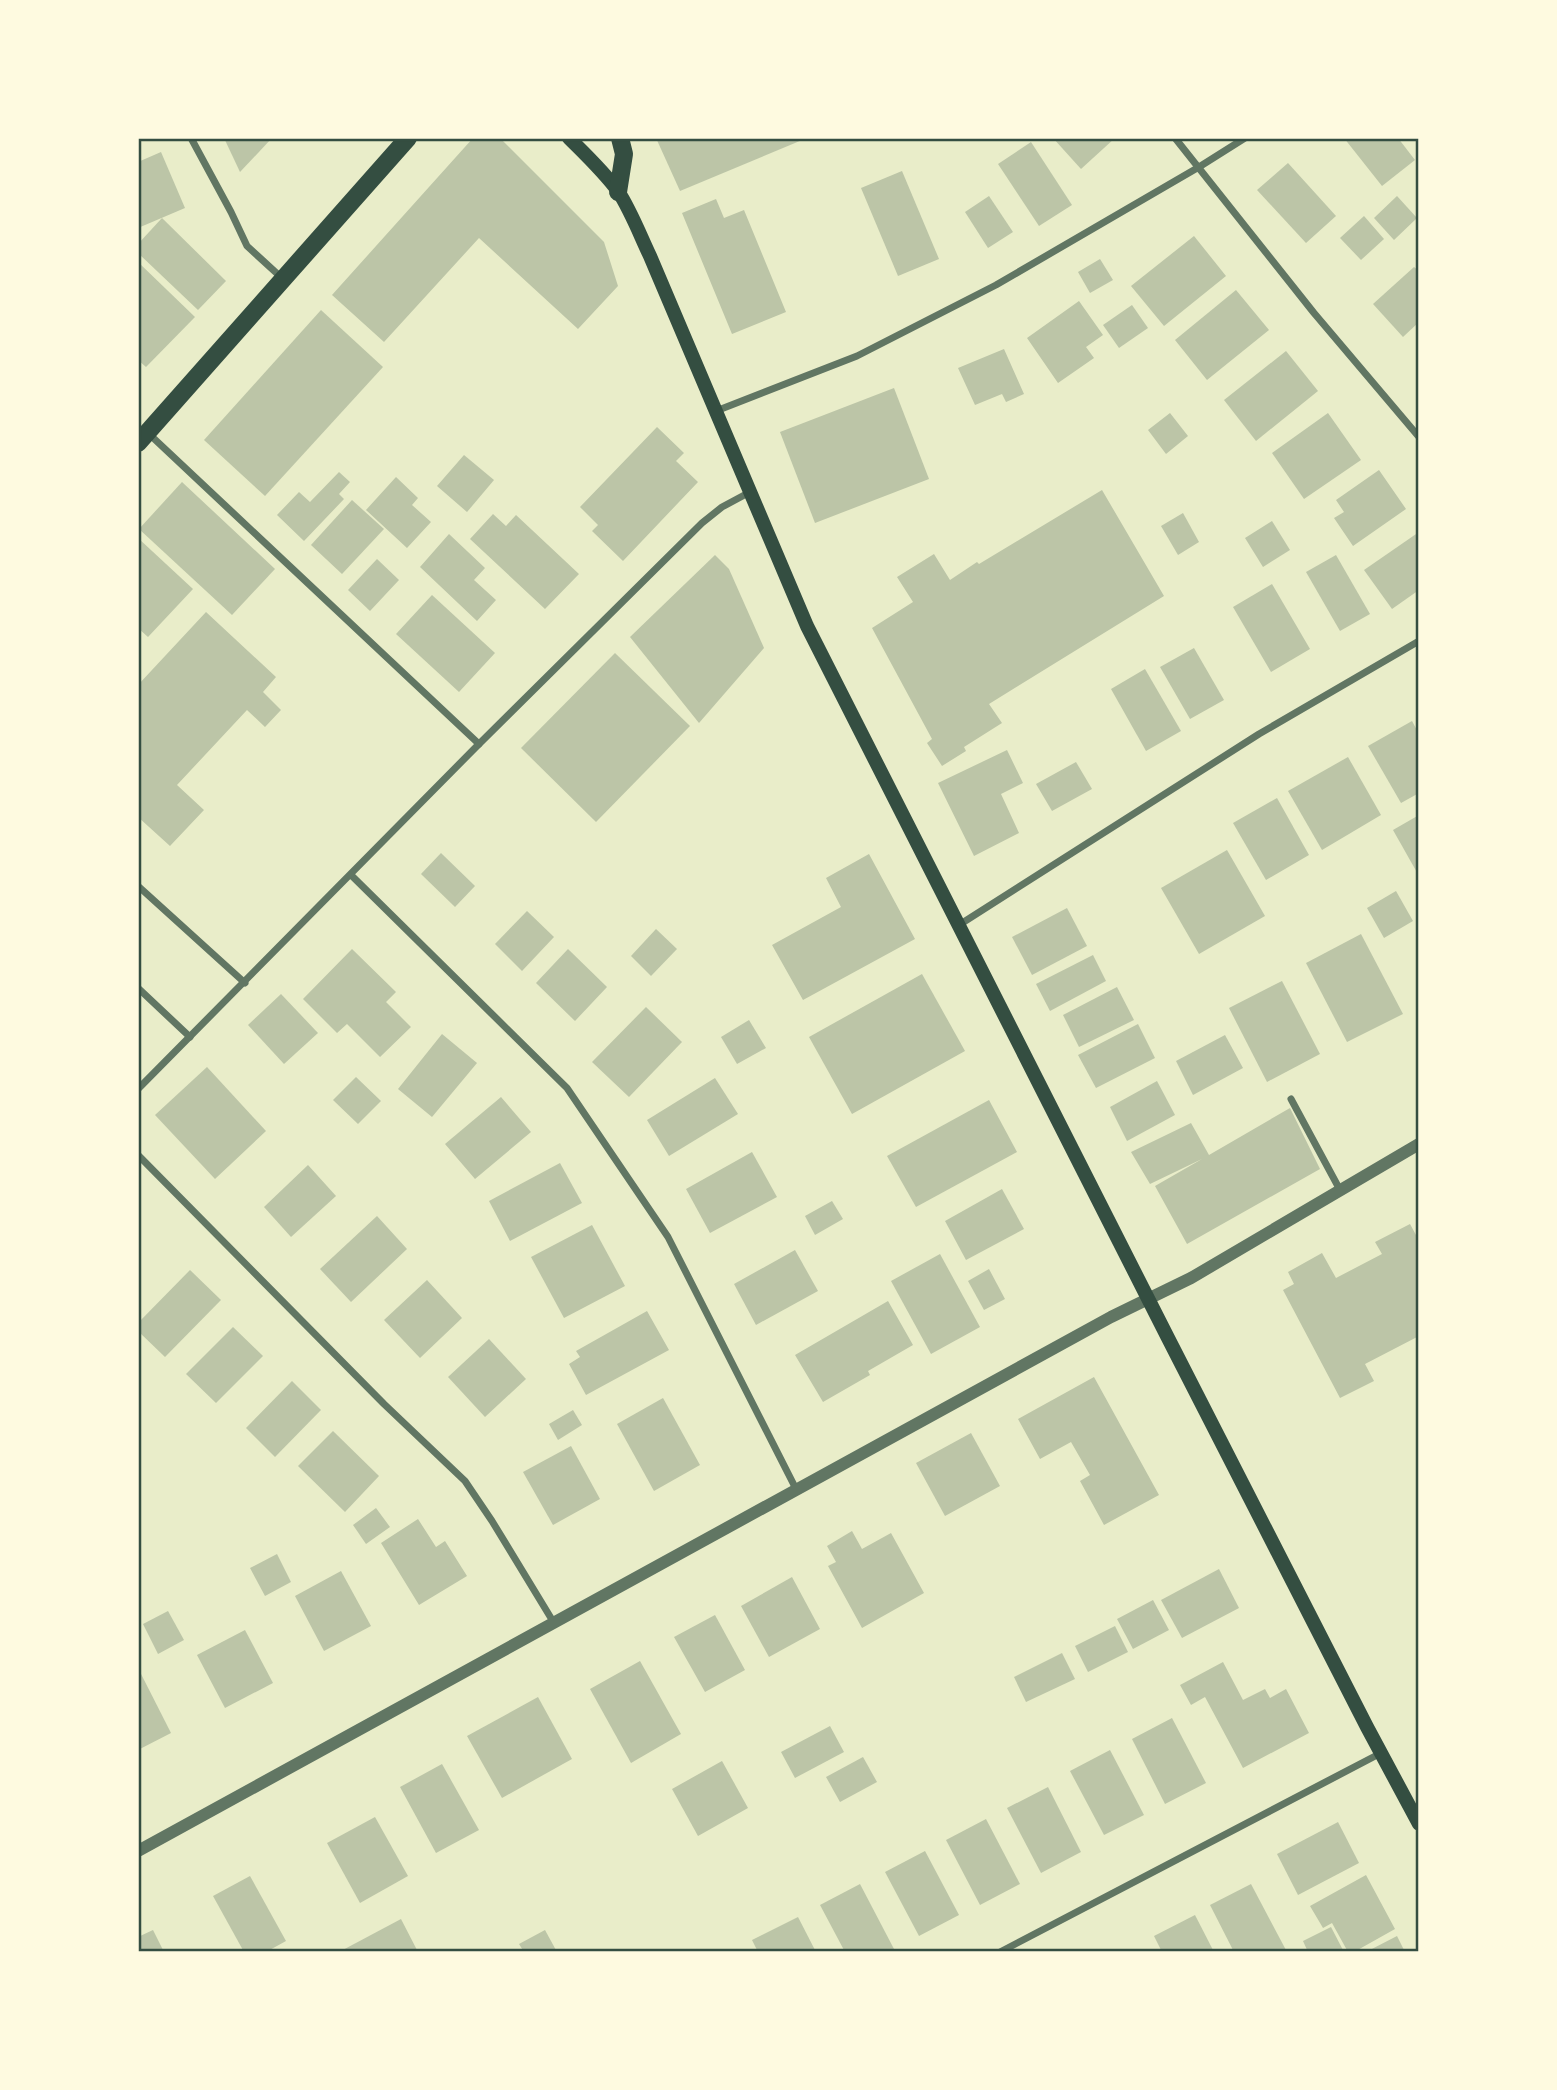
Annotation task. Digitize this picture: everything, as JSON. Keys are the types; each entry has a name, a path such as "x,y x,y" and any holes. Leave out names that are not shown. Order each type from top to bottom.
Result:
{"main road":[{"path":"143,438 408,138"},
{"path":"569,138 618,192 650,256 807,626 1419,1824"},
{"path":"618,192 624,154 620,138"}],"street":[{"path":"191,138 247,246 284,280"},
{"path":"1175,138 1314,313 1419,438"},
{"path":"716,412 857,356 996,285 1245,138"},
{"path":"143,438 479,744"},
{"path":"138,1089 702,523 722,507 750,492"},
{"path":"958,925 1259,734 1419,641"},
{"path":"351,875 567,1088 609,1146 668,1237 796,1489"},
{"path":"138,886 245,983"},
{"path":"138,988 190,1037"},
{"path":"1291,1099 1340,1190"},
{"path":"138,1851 1111,1317 1191,1278 1419,1144"},
{"path":"138,1155 384,1404 465,1481 554,1623"},
{"path":"1000,1952 1382,1753"}],"building":[{"path":"224,138 272,138 240,172"},
{"path":"473,138 500,138 604,242 618,286 578,329 479,238 384,342 332,295"},
{"path":"656,138 807,138 680,191"},
{"path":"1053,138 1115,138 1081,169"},
{"path":"1344,138 1398,138 1415,160 1382,186"},
{"path":"1031,142 1072,205 1039,226 998,164"},
{"path":"161,152 185,208 138,228 138,162"},
{"path":"1288,163 1336,216 1306,243 1257,190"},
{"path":"902,171 939,259 898,276 861,188"},
{"path":"989,196 1013,232 988,248 965,212"},
{"path":"1397,196 1417,218 1394,240 1374,218"},
{"path":"716,199 724,218 744,210 786,312 732,334 682,213"},
{"path":"1364,216 1384,239 1361,260 1340,238"},
{"path":"162,218 226,281 198,310 138,253 138,244"},
{"path":"1194,236 1226,276 1164,326 1131,286"},
{"path":"1100,259 1113,280 1090,293 1078,272"},
{"path":"138,262 195,317 146,367 138,360"},
{"path":"1414,267 1419,271 1419,322 1403,337 1373,304"},
{"path":"1236,290 1269,330 1207,380 1175,340"},
{"path":"1079,301 1103,335 1086,347 1094,358 1058,383 1027,338"},
{"path":"1132,305 1148,328 1119,348 1103,325"},
{"path":"321,310 383,367 265,496 204,440"},
{"path":"1004,349 1024,394 1006,402 1002,394 975,405 958,368"},
{"path":"1286,351 1318,391 1256,441 1224,400"},
{"path":"894,388 929,479 815,523 780,432"},
{"path":"1170,413 1188,436 1166,454 1148,430"},
{"path":"1328,413 1361,460 1304,499 1272,453"},
{"path":"657,427 684,453 676,461 698,482 623,561 592,531 598,525 580,507"},
{"path":"464,455 494,480 467,512 437,486"},
{"path":"1379,470 1406,509 1353,546 1334,518 1344,512 1336,500"},
{"path":"339,472 350,482 339,494 344,499 304,541 277,515 299,492 310,502"},
{"path":"396,477 418,498 412,505 431,522 407,548 366,510"},
{"path":"182,482 275,569 232,615 139,529"},
{"path":"1102,490 1164,596 989,704 1002,723 964,747 966,751 942,766 927,743 932,739 872,628 913,602 897,577 934,554 950,580"},
{"path":"352,500 384,529 342,574 311,545"},
{"path":"1183,513 1199,542 1178,555 1161,526"},
{"path":"493,514 506,526 516,515 579,574 545,609 470,539"},
{"path":"1272,521 1290,550 1263,567 1245,538"},
{"path":"1419,532 1419,590 1392,609 1364,570"},
{"path":"449,534 485,568 474,580 496,600 477,621 420,567"},
{"path":"138,538 193,589 148,637 138,628"},
{"path":"715,555 729,569 764,648 699,723 630,637"},
{"path":"1336,555 1370,614 1340,631 1306,572"},
{"path":"377,559 399,580 370,611 348,590"},
{"path":"1272,584 1310,649 1271,672 1233,607"},
{"path":"432,595 495,653 459,692 396,634"},
{"path":"206,612 276,677 263,692 281,710 265,727 247,710 177,785 204,810 170,846 138,817 138,685"},
{"path":"1194,648 1224,700 1190,719 1160,667"},
{"path":"615,653 690,726 596,822 521,748"},
{"path":"1145,669 1181,731 1146,751 1111,689"},
{"path":"1412,721 1419,734 1419,793 1401,803 1368,746"},
{"path":"1007,750 1023,783 1001,794 1019,833 974,856 938,783"},
{"path":"1348,757 1381,815 1322,850 1288,791"},
{"path":"1076,762 1092,789 1052,811 1036,784"},
{"path":"1277,798 1309,855 1266,880 1233,823"},
{"path":"1419,815 1419,876 1393,830"},
{"path":"1227,850 1265,916 1199,954 1161,888"},
{"path":"441,853 475,886 455,907 421,874"},
{"path":"869,854 915,939 803,1000 772,945 841,907 826,878"},
{"path":"1396,891 1413,921 1384,938 1367,908"},
{"path":"1067,908 1087,946 1032,975 1012,937"},
{"path":"527,911 554,937 522,971 495,944"},
{"path":"656,929 677,949 651,976 631,956"},
{"path":"1361,934 1403,1014 1347,1042 1306,963"},
{"path":"352,949 396,992 386,1002 411,1027 380,1057 347,1024 337,1033 303,999"},
{"path":"568,949 607,987 575,1021 536,983"},
{"path":"1093,955 1106,981 1050,1011 1036,984"},
{"path":"922,974 965,1051 852,1114 809,1037"},
{"path":"1282,981 1320,1054 1267,1082 1229,1008"},
{"path":"1117,987 1134,1020 1079,1047 1063,1015"},
{"path":"281,994 318,1033 284,1064 248,1025"},
{"path":"646,1007 682,1042 629,1097 592,1062"},
{"path":"749,1020 766,1048 737,1064 721,1037"},
{"path":"1138,1024 1155,1058 1096,1088 1078,1055"},
{"path":"442,1034 477,1063 432,1117 398,1089"},
{"path":"1225,1035 1243,1068 1193,1095 1176,1061"},
{"path":"207,1067 266,1131 215,1179 155,1115"},
{"path":"356,1077 381,1101 358,1124 333,1100"},
{"path":"715,1078 738,1114 669,1156 647,1120"},
{"path":"1157,1081 1175,1115 1127,1141 1110,1107"},
{"path":"501,1097 531,1132 475,1179 445,1144"},
{"path":"989,1100 1017,1152 916,1207 887,1156"},
{"path":"1290,1108 1320,1169 1187,1244 1155,1186 1202,1159 1150,1184 1131,1152 1191,1123 1209,1155"},
{"path":"752,1152 777,1197 710,1233 686,1189"},
{"path":"560,1163 582,1203 510,1241 489,1201"},
{"path":"308,1165 336,1196 291,1237 264,1207"},
{"path":"1002,1189 1024,1229 966,1260 945,1221"},
{"path":"832,1201 843,1219 815,1235 805,1216"},
{"path":"377,1216 407,1249 351,1302 320,1269"},
{"path":"1410,1224 1416,1235 1419,1234 1419,1336 1365,1364 1374,1381 1340,1398 1283,1290 1294,1284 1288,1272 1322,1253 1336,1278 1382,1254 1375,1242"},
{"path":"592,1225 625,1286 564,1318 531,1257"},
{"path":"795,1250 818,1291 756,1325 734,1284"},
{"path":"940,1254 980,1327 931,1354 891,1281"},
{"path":"989,1269 1005,1299 984,1310 968,1281"},
{"path":"190,1270 221,1300 165,1357 138,1331 138,1323"},
{"path":"427,1280 462,1318 420,1358 384,1320"},
{"path":"888,1301 913,1345 868,1371 870,1375 823,1402 795,1355"},
{"path":"647,1311 669,1350 586,1395 569,1364 580,1357 576,1351"},
{"path":"233,1327 263,1356 216,1403 186,1374"},
{"path":"489,1339 526,1379 485,1417 448,1377"},
{"path":"1094,1377 1159,1495 1104,1525 1080,1481 1090,1475 1071,1442 1040,1459 1018,1419"},
{"path":"292,1381 321,1410 275,1457 246,1428"},
{"path":"663,1398 700,1465 654,1491 617,1424"},
{"path":"573,1410 582,1425 558,1440 549,1424"},
{"path":"333,1431 379,1476 345,1512 298,1466"},
{"path":"971,1433 1000,1486 945,1516 916,1463"},
{"path":"571,1446 600,1499 553,1525 523,1472"},
{"path":"376,1508 390,1527 366,1544 353,1525"},
{"path":"418,1519 436,1547 445,1541 467,1576 419,1605 381,1543"},
{"path":"852,1531 862,1549 891,1533 924,1593 862,1628 828,1566 836,1562 827,1546"},
{"path":"277,1554 291,1582 265,1596 250,1568"},
{"path":"1219,1569 1239,1608 1182,1638 1161,1600"},
{"path":"341,1571 371,1626 324,1651 295,1596"},
{"path":"792,1577 820,1629 769,1657 741,1606"},
{"path":"1153,1600 1169,1630 1133,1649 1117,1619"},
{"path":"168,1611 184,1640 158,1654 143,1624"},
{"path":"715,1615 745,1670 705,1692 674,1637"},
{"path":"1115,1626 1128,1652 1088,1672 1075,1646"},
{"path":"245,1630 273,1683 225,1708 197,1655"},
{"path":"1062,1653 1075,1679 1026,1702 1014,1677"},
{"path":"640,1661 681,1734 631,1763 590,1689"},
{"path":"1223,1662 1243,1700 1265,1689 1270,1698 1286,1689 1309,1733 1243,1768 1205,1697 1191,1705 1180,1685"},
{"path":"138,1668 171,1733 138,1750"},
{"path":"538,1697 572,1759 502,1798 467,1736"},
{"path":"1172,1718 1206,1783 1165,1804 1132,1739"},
{"path":"830,1726 844,1752 795,1778 781,1752"},
{"path":"1110,1750 1144,1815 1104,1835 1070,1771"},
{"path":"863,1757 877,1782 840,1802 826,1777"},
{"path":"722,1761 748,1808 698,1836 672,1789"},
{"path":"442,1764 479,1830 436,1853 400,1787"},
{"path":"1048,1787 1081,1852 1041,1873 1007,1808"},
{"path":"375,1817 408,1876 360,1903 327,1843"},
{"path":"986,1819 1020,1884 980,1905 946,1840"},
{"path":"1338,1822 1359,1863 1298,1895 1277,1854"},
{"path":"925,1851 959,1915 919,1936 885,1872"},
{"path":"1366,1875 1395,1929 1354,1952 1348,1952 1332,1923 1323,1928 1310,1906"},
{"path":"250,1876 286,1941 266,1952 244,1952 213,1896"},
{"path":"860,1884 894,1949 888,1952 845,1952 820,1905"},
{"path":"1251,1884 1287,1952 1234,1952 1210,1905"},
{"path":"1195,1915 1214,1952 1162,1952 1154,1936"},
{"path":"798,1917 816,1952 758,1952 752,1940"},
{"path":"401,1919 418,1952 339,1952"},
{"path":"1331,1927 1344,1952 1308,1952 1303,1941"},
{"path":"153,1930 164,1952 138,1952 138,1937"},
{"path":"545,1930 557,1952 524,1952 519,1944"},
{"path":"1397,1936 1405,1952 1366,1952"}]}
